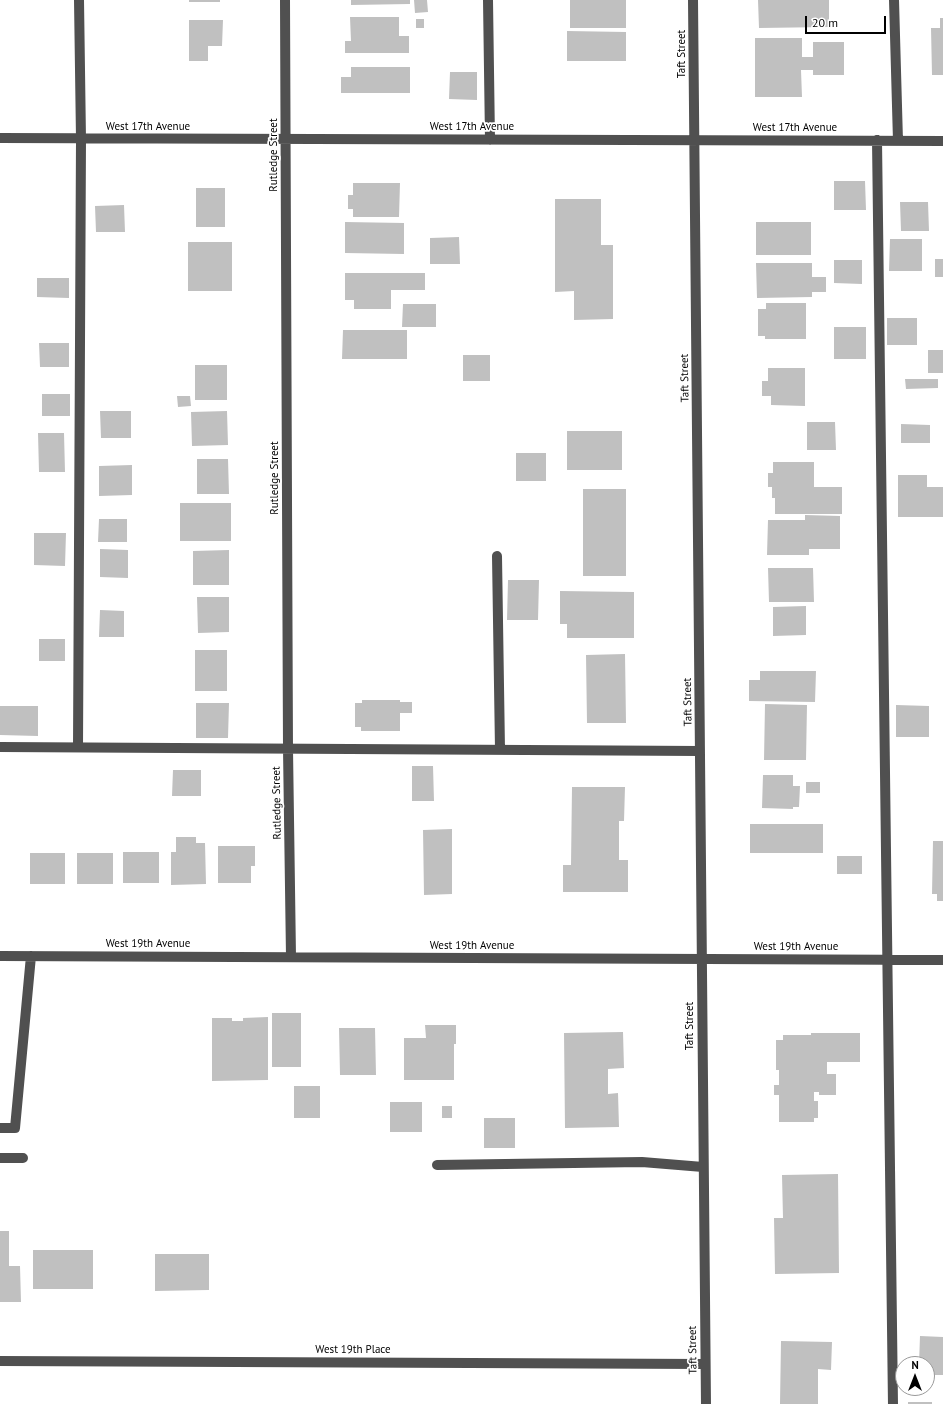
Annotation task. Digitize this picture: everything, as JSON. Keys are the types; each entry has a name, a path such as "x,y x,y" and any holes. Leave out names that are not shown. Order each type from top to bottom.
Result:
{"street":[{"path":"78,747 81,139 79,0"},
{"name":"Rutledge Street","path":"285,0 288,749 291,957"},
{"path":"488,0 490,140"},
{"name":"Taft Street","path":"694,0 706,1404"},
{"path":"894,0 898,141"},
{"name":"West 17th Avenue","path":"0,138 943,141"},
{"path":"877,140 893,1404"},
{"path":"497,556 500,750"},
{"path":"0,747 700,751"},
{"name":"West 19th Avenue","path":"0,956 943,960"},
{"path":"0,1128 15,1128 31,956"},
{"path":"0,1158 24,1158"},
{"path":"436,1165 642,1162 703,1167"},
{"name":"West 19th Place","path":"0,1361 705,1364"}],"building":[{"path":"189,0 220,0 220,2 189,2"},
{"path":"351,0 410,0 410,4 351,5"},
{"path":"414,0 427,0 428,12 415,13"},
{"path":"570,0 626,0 626,28 570,28"},
{"path":"758,0 829,0 829,27 759,28"},
{"path":"350,17 399,17 399,36 409,36 409,53 345,53 345,41 351,41"},
{"path":"940,18 943,18 943,75 932,75 931,28 940,28"},
{"path":"416,19 424,19 424,28 416,28"},
{"path":"189,20 223,20 222,46 208,46 208,61 189,61"},
{"path":"567,31 626,32 626,61 567,61"},
{"path":"755,38 802,38 802,57 813,57 813,42 844,42 844,75 813,75 813,70 801,70 802,97 755,97"},
{"path":"351,67 410,67 410,93 341,93 341,77 351,77"},
{"path":"450,72 477,72 477,100 449,99"},
{"path":"834,181 865,181 866,210 834,210"},
{"path":"353,183 400,183 399,217 353,217 353,209 348,209 348,195 353,195"},
{"path":"196,188 225,188 225,227 196,227"},
{"path":"555,199 601,199 601,245 613,245 613,319 574,320 574,291 555,292"},
{"path":"900,202 928,202 929,231 901,231"},
{"path":"124,205 125,232 96,232 95,206"},
{"path":"345,222 404,223 404,254 345,253"},
{"path":"756,222 811,222 811,255 756,255"},
{"path":"459,237 460,264 430,264 430,238"},
{"path":"890,239 922,239 922,271 889,271"},
{"path":"188,242 232,242 232,291 188,291"},
{"path":"935,259 943,259 943,277 935,277"},
{"path":"834,260 862,260 862,284 834,283"},
{"path":"756,263 812,263 812,277 826,277 826,292 812,292 812,297 757,298"},
{"path":"345,273 425,273 425,290 391,290 391,309 354,309 354,300 345,300"},
{"path":"37,278 69,278 69,298 37,297"},
{"path":"766,303 806,303 806,339 765,339 765,336 758,336 758,309 766,309"},
{"path":"403,304 436,304 436,327 402,327"},
{"path":"887,318 917,318 917,345 887,345"},
{"path":"834,327 866,327 866,359 834,359"},
{"path":"343,330 407,330 407,359 342,359"},
{"path":"39,343 69,343 69,367 40,367"},
{"path":"928,350 943,350 943,373 928,373"},
{"path":"463,355 490,355 490,381 463,381"},
{"path":"195,365 227,365 227,400 195,400"},
{"path":"768,368 805,368 805,406 771,405 771,396 762,396 762,381 768,381"},
{"path":"905,379 938,379 938,388 906,389"},
{"path":"42,394 70,394 70,416 42,416"},
{"path":"177,396 190,396 191,406 178,407"},
{"path":"100,411 131,411 131,438 101,438"},
{"path":"227,411 228,445 192,446 191,412"},
{"path":"807,422 835,422 836,450 807,450"},
{"path":"901,424 930,425 930,443 901,443"},
{"path":"567,431 622,431 622,470 567,470"},
{"path":"38,433 64,433 65,472 39,472"},
{"path":"516,453 546,453 546,481 516,481"},
{"path":"197,459 228,459 229,494 197,494"},
{"path":"773,462 814,462 814,487 842,487 842,514 775,514 775,498 772,498 772,487 768,487 768,473 773,473"},
{"path":"132,465 132,495 99,496 99,466"},
{"path":"898,475 927,475 927,487 943,487 943,517 898,517"},
{"path":"583,489 626,489 626,576 583,576"},
{"path":"180,503 231,503 231,541 180,541"},
{"path":"805,515 840,516 840,549 809,549 809,555 767,555 768,520 805,520"},
{"path":"99,519 127,519 127,542 98,542"},
{"path":"34,533 66,533 65,566 34,565"},
{"path":"100,549 128,550 128,578 100,577"},
{"path":"229,550 229,585 193,585 193,551"},
{"path":"768,568 813,568 814,602 769,602"},
{"path":"508,580 539,580 538,620 507,620"},
{"path":"560,591 634,592 634,638 567,638 567,624 560,624"},
{"path":"197,597 229,597 229,632 198,633"},
{"path":"806,606 806,635 773,636 773,607"},
{"path":"100,610 124,611 124,637 99,637"},
{"path":"39,639 65,639 65,661 39,661"},
{"path":"195,650 227,650 227,691 195,691"},
{"path":"625,654 626,723 587,723 586,655"},
{"path":"760,671 816,671 815,702 749,701 749,680 760,680"},
{"path":"362,700 400,700 400,702 412,702 412,713 400,713 400,731 361,731 361,727 355,727 355,703 362,703"},
{"path":"196,703 229,703 228,738 196,738"},
{"path":"765,704 807,705 806,760 764,760"},
{"path":"896,705 929,706 929,737 896,737"},
{"path":"0,706 38,706 38,736 0,735"},
{"path":"412,766 433,766 434,801 412,801"},
{"path":"173,770 201,770 201,796 172,796"},
{"path":"763,775 793,775 793,786 800,786 799,807 793,807 793,809 762,808"},
{"path":"806,782 820,782 820,793 806,793"},
{"path":"572,787 625,787 624,821 619,821 619,860 628,860 628,892 563,892 563,865 571,865"},
{"path":"750,824 823,824 823,853 750,853"},
{"path":"452,829 452,894 424,895 423,830"},
{"path":"176,837 196,837 196,843 205,843 206,884 171,885 171,852 176,852"},
{"path":"933,841 943,841 943,901 937,901 937,894 932,894"},
{"path":"218,846 255,846 255,866 251,866 251,883 218,883"},
{"path":"123,852 159,852 159,883 123,883"},
{"path":"30,853 65,853 65,884 30,884"},
{"path":"77,853 113,853 113,884 77,884"},
{"path":"837,856 862,856 862,874 837,874"},
{"path":"272,1013 301,1013 301,1067 272,1067"},
{"path":"268,1017 268,1080 212,1081 212,1018 232,1018 232,1021 243,1021 243,1018"},
{"path":"425,1025 456,1025 456,1044 454,1044 454,1080 404,1080 404,1038 426,1038"},
{"path":"339,1028 375,1028 376,1075 340,1075"},
{"path":"623,1032 624,1068 608,1069 608,1094 618,1093 619,1127 565,1128 564,1033"},
{"path":"811,1033 860,1033 860,1062 827,1062 827,1074 836,1074 836,1095 819,1095 819,1092 814,1092 814,1101 818,1101 818,1118 814,1118 814,1122 779,1122 779,1095 774,1095 774,1085 779,1085 779,1070 776,1070 776,1040 783,1040 783,1035 811,1035"},
{"path":"294,1086 320,1086 320,1118 294,1118"},
{"path":"390,1102 422,1102 422,1132 390,1132"},
{"path":"442,1106 452,1106 452,1118 442,1118"},
{"path":"484,1118 515,1118 515,1148 484,1148"},
{"path":"838,1174 839,1273 775,1274 774,1218 783,1218 782,1175"},
{"path":"0,1231 9,1231 9,1266 20,1266 21,1302 0,1302"},
{"path":"33,1250 93,1250 93,1289 33,1289"},
{"path":"155,1254 209,1254 209,1290 155,1291"},
{"path":"920,1336 943,1337 943,1375 935,1375 935,1356 919,1356"},
{"path":"781,1341 832,1342 831,1370 818,1369 818,1404 780,1404"},
{"path":"908,1402 932,1402 932,1404 908,1404"}]}
